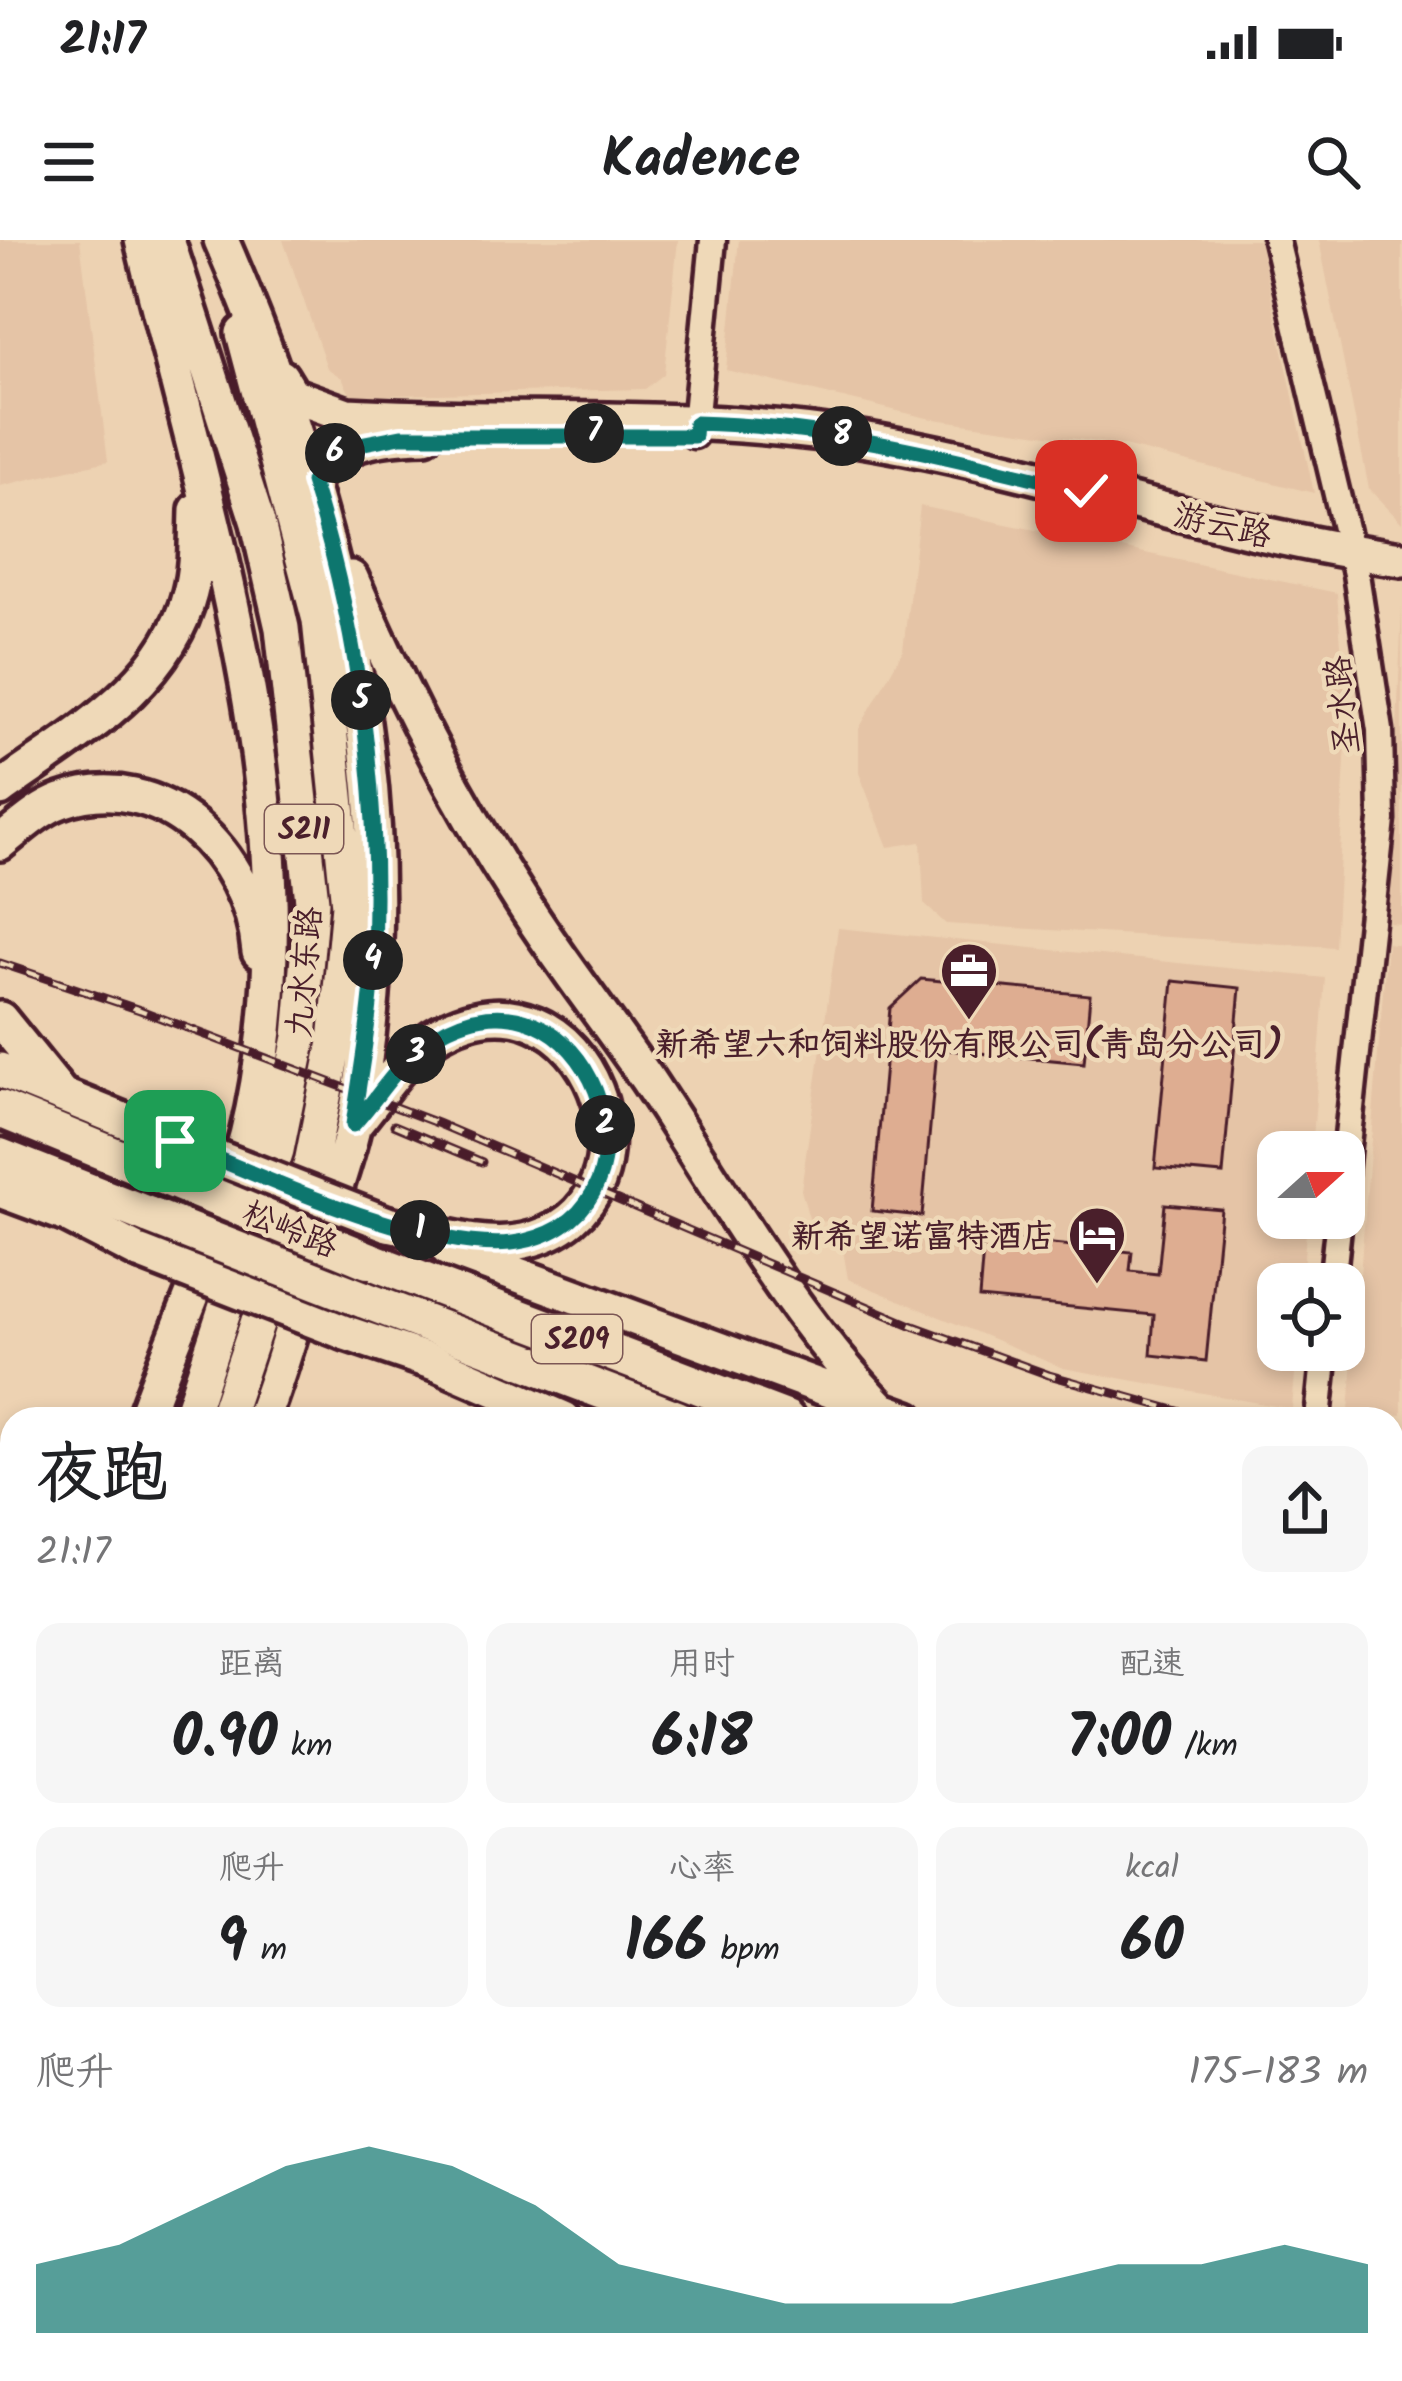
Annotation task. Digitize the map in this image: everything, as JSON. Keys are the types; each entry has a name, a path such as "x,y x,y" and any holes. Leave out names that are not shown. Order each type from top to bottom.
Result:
{"highway":[{"name":"松岭路","path":"0,1109 368,1260 754,1407"},
{"name":"松岭路","path":"0,1157 646,1407"}],"main road":[{"path":"142,240 234,617 253,724 273,896 265,1034 252,1114 182,1326 146,1407"},
{"name":"九水东路","path":"167,240 258,523 282,628 311,901 300,1037 277,1150 193,1407"},
{"path":"218,240 278,370 317,497 363,715 375,825 373,973 353,1125 268,1407"},
{"name":"九水东路","path":"218,240 319,620 348,905 335,1042 310,1163 229,1407"},
{"name":"游云路","path":"278,370 292,395 347,415 694,429"},
{"name":"游云路","path":"317,497 344,447 401,436 771,425 871,440 1352,563 1402,580"},
{"path":"0,789 101,716 141,680 171,640 190,593 199,478"},
{"path":"317,497 411,715 523,904 647,1079 788,1300 826,1352 886,1407"},
{"name":"游云路","path":"1352,563 1402,559"},
{"path":"0,843 56,802 86,794 142,795 186,817 222,853 257,930 265,1034"},
{"path":"353,1125 430,1038 489,1016 552,1030 574,1050 599,1091 609,1142 593,1190 580,1210 551,1231 523,1242 480,1242 388,1224"},
{"path":"0,1019 61,1094"},
{"path":"0,1070 388,1224 872,1407"},
{"path":"0,1190 141,1253 435,1363 536,1407"},
{"path":"0,1215 108,1238"},
{"path":"435,1363 490,1407"},
{"path":"0,1668 0,1729"}],"street":[{"path":"694,429 713,240"},
{"name":"圣水路","path":"1276,240 1352,563 1380,730 1382,820 1349,1131"},
{"path":"1319,1407 1323,1371"}],"shaded area":[{"path":"0,240 80,240 108,461 0,486"},
{"path":"283,240 678,240 664,374 645,389 351,396 342,378 327,368"},
{"path":"739,240 1259,240 1314,493 1120,445 927,418 726,370"},
{"path":"1319,240 1402,240 1402,523 1369,489"},
{"path":"920,506 1337,593 1347,723 1335,947 946,924 924,904 921,842 888,847 859,773 859,729 903,650"},
{"path":"1402,607 1402,924 1389,923"},
{"path":"838,928 1325,978 1314,1131 1257,1131 1257,1239 1305,1239 1304,1263 1257,1263 1257,1371 1295,1371 1292,1407 1063,1368 848,1279 838,1221 810,1222 801,1190"},
{"path":"1387,943 1402,945 1402,1407 1349,1407 1352,1371 1365,1371 1365,1263 1361,1263"}],"building":[{"path":"921,979 1090,995 1084,1063 937,1049 922,1216 872,1211 890,1008"},
{"path":"1173,981 1240,988 1223,1174 1155,1168"},
{"name":"新希望诺富特酒店","path":"1165,1204 1221,1209 1206,1361 1151,1355 1154,1315 979,1298 984,1237 1132,1252 1130,1271 1158,1274"}],"railway":[{"path":"0,963 140,1010 437,1123 911,1325 1049,1375 1164,1407"},
{"path":"394,1125 482,1162"}],"place":[{"name":"新希望六和饲料股份有限公司(青岛分公司)","path":"969,1022"},
{"name":"新希望诺富特酒店","path":"1097,1286"}],"route":[{"path":"175,1141 388,1224 480,1242 523,1242 551,1231 580,1210 593,1190 609,1142 599,1091 574,1050 552,1030 489,1016 430,1038 353,1125 373,973 375,825 363,715 312,482 332,455 344,447 401,436 694,436 695,423 771,425 871,440 1086,491"}]}
